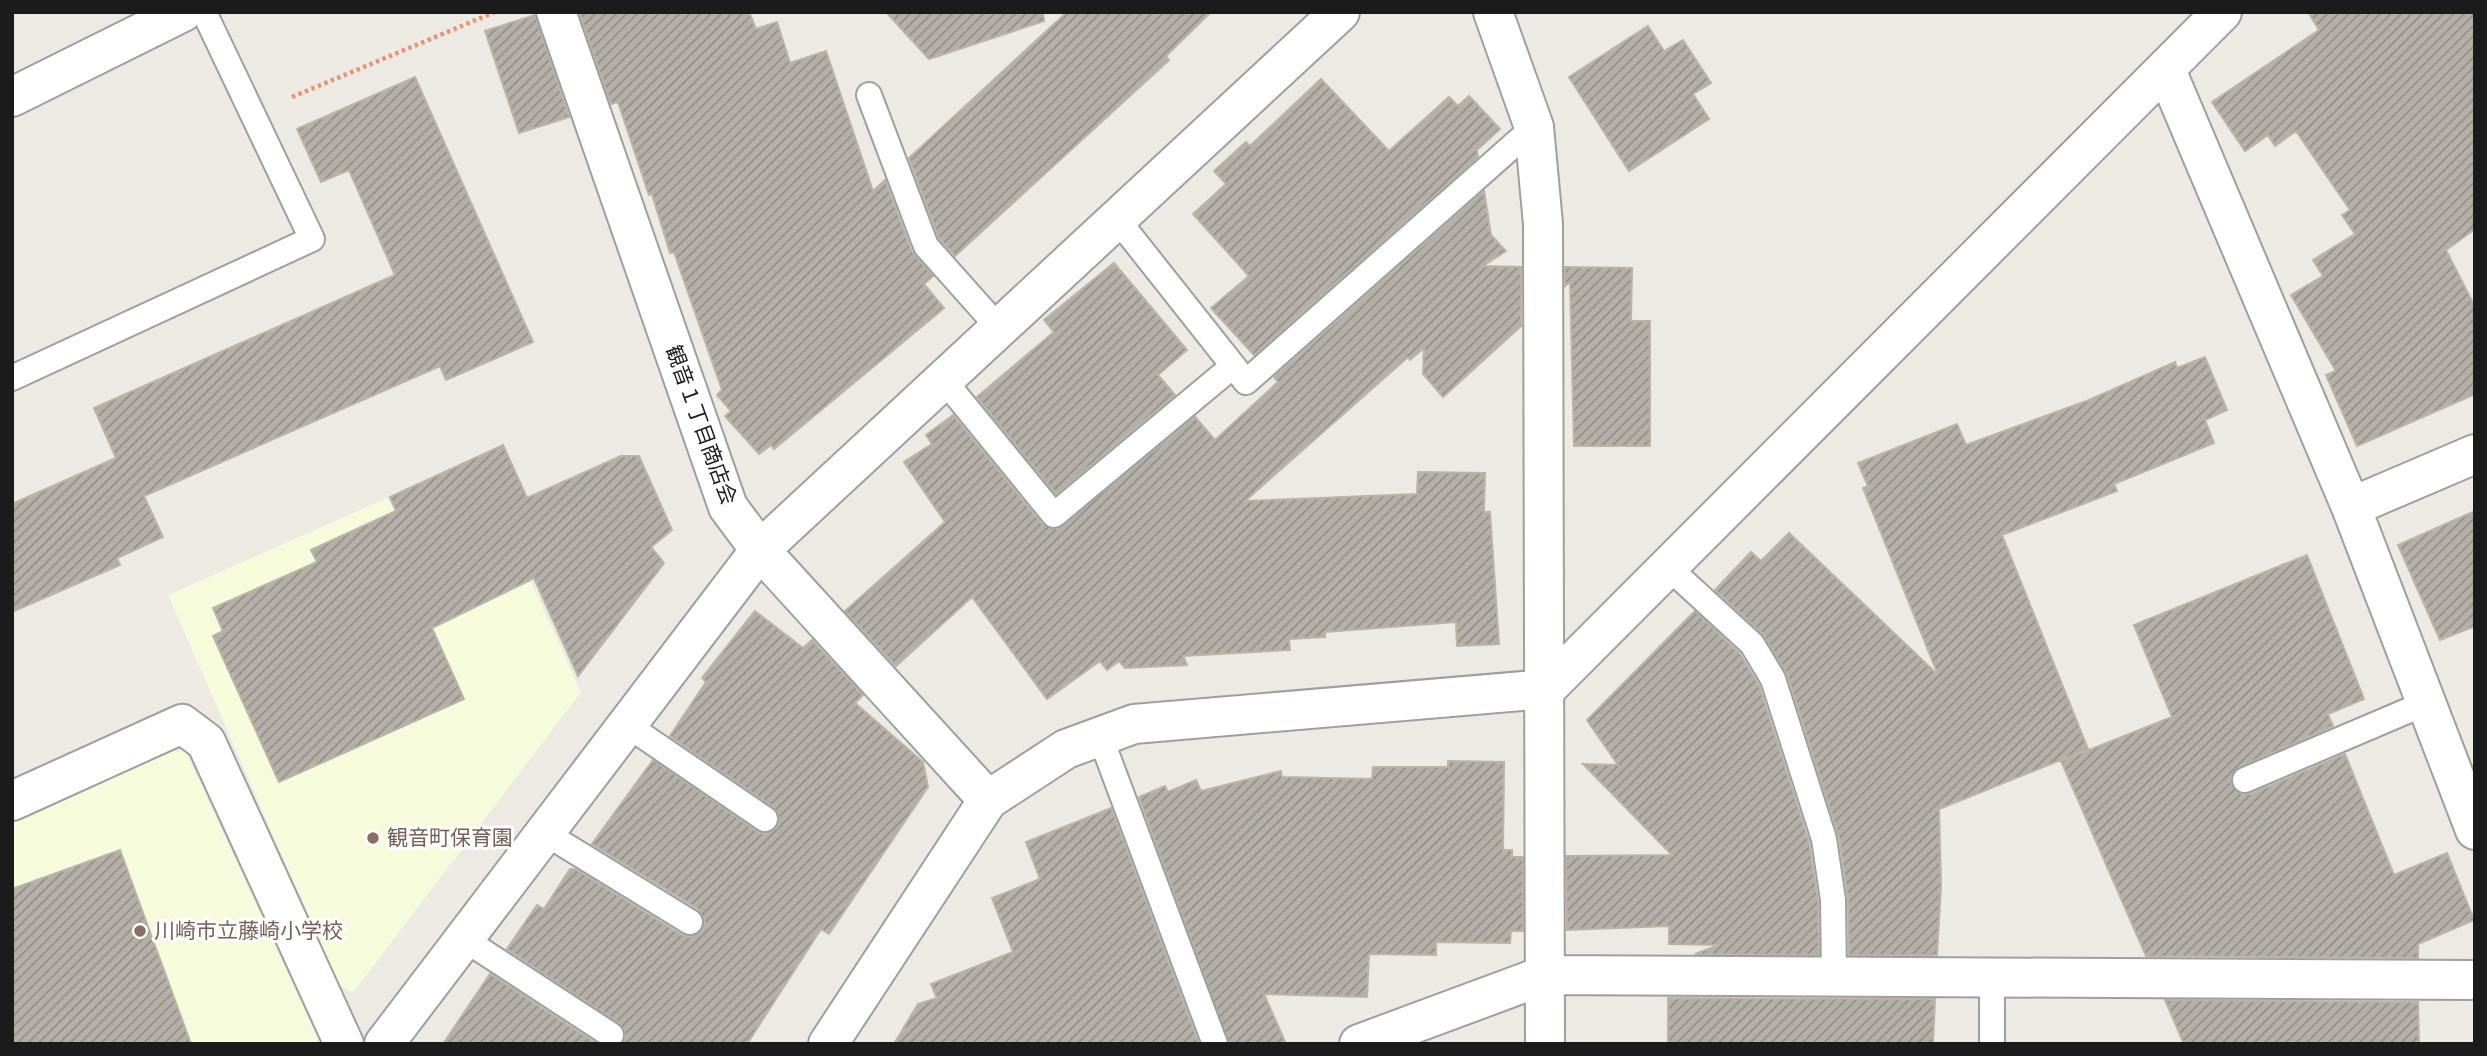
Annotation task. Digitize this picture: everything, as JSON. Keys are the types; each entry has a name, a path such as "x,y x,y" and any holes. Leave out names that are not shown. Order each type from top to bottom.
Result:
{"street":[{"path":"12,97 183,12"},
{"name":"観音１丁目商店会","path":"556,12 728,507 760,550 988,800"},
{"path":"384,1044 760,550 1340,12"},
{"path":"1493,12 1534,127 1544,224 1545,1044"},
{"path":"828,1044 988,800 1066,749 1134,724 1546,689 2222,12"},
{"path":"2166,71 2351,507 2475,830"},
{"path":"2351,507 2475,454"},
{"path":"12,800 182,724 206,742 344,1044"},
{"path":"1359,1044 1545,975 2475,980"}],"lane":[{"path":"12,378 312,239 204,12"},
{"path":"869,95 926,246 999,328"},
{"path":"1117,219 1246,382 1534,127"},
{"path":"943,379 1054,515 1233,366"},
{"path":"1668,567 1752,644 1773,679 1824,839 1833,900 1834,977"},
{"path":"2245,780 2426,703"},
{"path":"627,725 765,819"},
{"path":"1100,736 1215,1044"},
{"path":"544,833 690,922"},
{"path":"464,939 611,1035"},
{"path":"1992,978 1992,1044"}],"path":[{"path":"253,114 495,12"}],"shaded area":[{"name":"観音町保育園","path":"387,498 454,617 531,582 581,692 353,993 339,985 168,595"},
{"name":"川崎市立藤崎小学校","path":"170,751 186,752 318,1039 315,1044 12,1044 12,822"}],"building":[{"path":"579,12 749,12 756,29 777,22 790,63 826,51 873,191 885,180 912,252 933,276 924,284 944,308 774,449 771,445 759,454 725,416 731,411 717,395 722,390 674,252 670,253 652,194 649,195 618,102 611,104"},
{"path":"886,12 1043,12 1044,21 929,59"},
{"path":"1067,12 1211,12 1166,56 1169,60 955,256 939,238 909,158"},
{"path":"2308,12 2475,12 2475,229 2446,250 2475,307 2475,394 2357,446 2326,375 2336,371 2291,295 2323,276 2313,260 2355,234 2342,215 2350,210 2296,131 2275,146 2268,135 2245,151 2212,102 2319,30"},
{"path":"535,15 569,117 519,133 485,31"},
{"path":"1648,26 1664,51 1683,40 1711,83 1693,94 1709,119 1629,171 1569,77"},
{"path":"415,77 533,342 446,380 440,366 144,496 163,537 117,558 120,565 12,612 12,504 116,458 94,408 395,275 349,170 321,182 297,129"},
{"path":"1321,79 1389,151 1449,97 1458,106 1469,96 1500,129 1477,150 1478,157 1254,355 1211,308 1249,276 1193,214 1226,184 1214,171 1246,142 1250,146"},
{"path":"1484,191 1491,235 1506,251 1483,266 1521,267 1521,326 1443,397 1423,374 1424,348 1410,360 1408,357 1245,501 1417,494 1418,472 1485,473 1484,512 1490,512 1499,644 1457,646 1456,622 1325,632 1325,637 1289,639 1290,650 1183,656 1187,665 1125,668 1119,661 1107,670 1100,661 1047,699 972,597 896,666 845,611 945,522 904,462 932,444 926,435 953,415 1042,524 1057,529 1195,417 1215,440 1278,382 1274,377"},
{"path":"1114,263 1187,350 1158,375 1175,395 1056,494 977,397 1054,332 1044,320"},
{"path":"1565,267 1632,268 1631,321 1650,321 1650,446 1574,446 1570,282 1565,286"},
{"path":"2205,357 2227,410 2205,420 2214,443 2114,484 2117,491 2002,535 2088,749 1939,809 1941,885 1937,955 1849,955 1848,898 1839,837 1787,674 1762,633 1715,590 1751,552 1761,561 1789,533 1938,675 1863,488 1868,486 1858,463 1957,424 1966,445 2089,400 2175,362 2177,368"},
{"path":"503,445 527,498 621,456 639,456 672,530 651,547 664,563 578,676 534,578 432,628 464,699 279,782 213,636 223,631 213,608 317,562 311,550 396,511 390,497"},
{"path":"2475,511 2475,626 2440,640 2398,545"},
{"path":"2307,555 2364,699 2328,714 2333,726 2239,767 2230,778 2232,786 2243,795 2251,794 2345,754 2394,875 2447,853 2474,920 2418,944 2418,958 2146,956 2061,761 2172,717 2134,625"},
{"path":"755,611 803,648 812,640 863,695 855,703 923,762 928,787 829,934 821,929 747,1044 623,1044 626,1035 619,1023 507,949 537,905 544,909 570,869 575,869 682,935 690,937 702,930 705,922 698,909 592,844 653,760 757,831 765,834 777,828 780,819 773,807 670,736 706,682 702,678"},
{"path":"1695,611 1740,654 1759,685 1809,842 1818,901 1819,955 1695,954 1719,945 1669,944 1669,926 1567,930 1566,856 1672,855 1583,764 1618,765 1587,720"},
{"path":"1448,761 1504,762 1503,850 1512,850 1512,857 1523,857 1523,931 1511,931 1510,943 1436,942 1436,955 1369,954 1367,997 1264,994 1286,1044 1229,1044 1139,797 1165,786 1168,792 1196,780 1201,791 1281,771 1282,777 1372,779 1373,767 1448,767"},
{"path":"1111,808 1199,1044 894,1044 918,1004 937,998 931,984 1013,952 992,898 1040,879 1026,842"},
{"path":"120,850 191,1044 12,1044 12,889"},
{"path":"490,974 597,1044 443,1044"},
{"path":"1668,998 1935,999 1933,1044 1668,1044"},
{"path":"2165,1000 2418,1002 2419,1044 2184,1044"}],"place":[{"name":"観音町保育園","path":"373,838"},
{"name":"川崎市立藤崎小学校","path":"140,931"}]}
